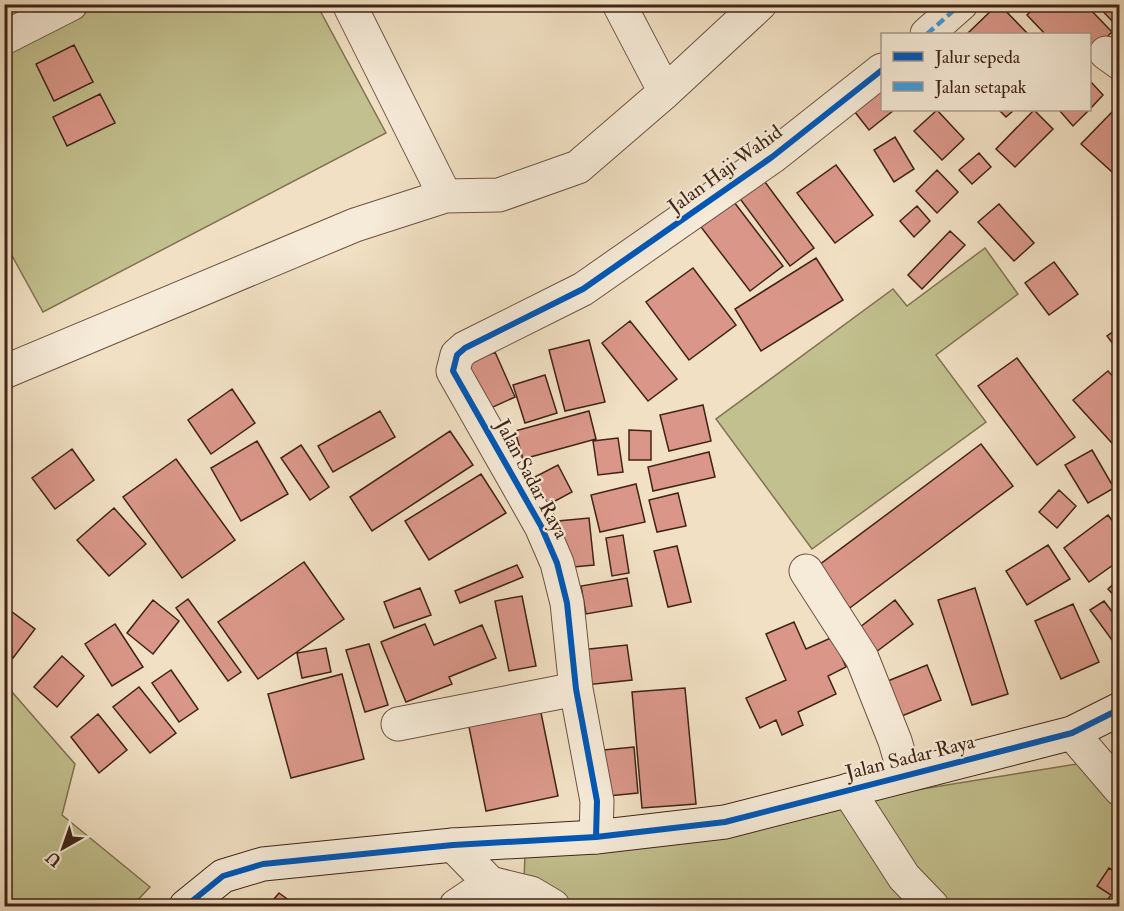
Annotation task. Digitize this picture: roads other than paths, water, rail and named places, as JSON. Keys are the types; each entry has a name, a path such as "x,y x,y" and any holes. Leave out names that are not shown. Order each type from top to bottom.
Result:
{"street":[{"path":"4,38 71,4"},
{"path":"349,4 445,196"},
{"path":"619,4 665,92"},
{"path":"6,368 355,225 445,196 499,195 579,167 665,92 760,4"},
{"path":"928,33 961,4"},
{"name":"Jalan Haji Wahid","path":"583,289 772,157 881,71"},
{"name":"Jalan Sadar Raya","path":"583,289 465,348 457,355 453,371 542,525 557,563 567,603 576,689 597,801 596,837"},
{"path":"806,571 862,658 895,741 905,775"},
{"path":"398,724 576,689"},
{"name":"Jalan Sadar Raya","path":"186,906 223,876 263,864 453,845 596,837 725,822 1072,733 1119,709"},
{"path":"1072,733 1119,789"},
{"path":"848,790 904,877 932,906"},
{"path":"453,845 490,883 531,893 553,906"},
{"path":"456,906 490,883"}]}
